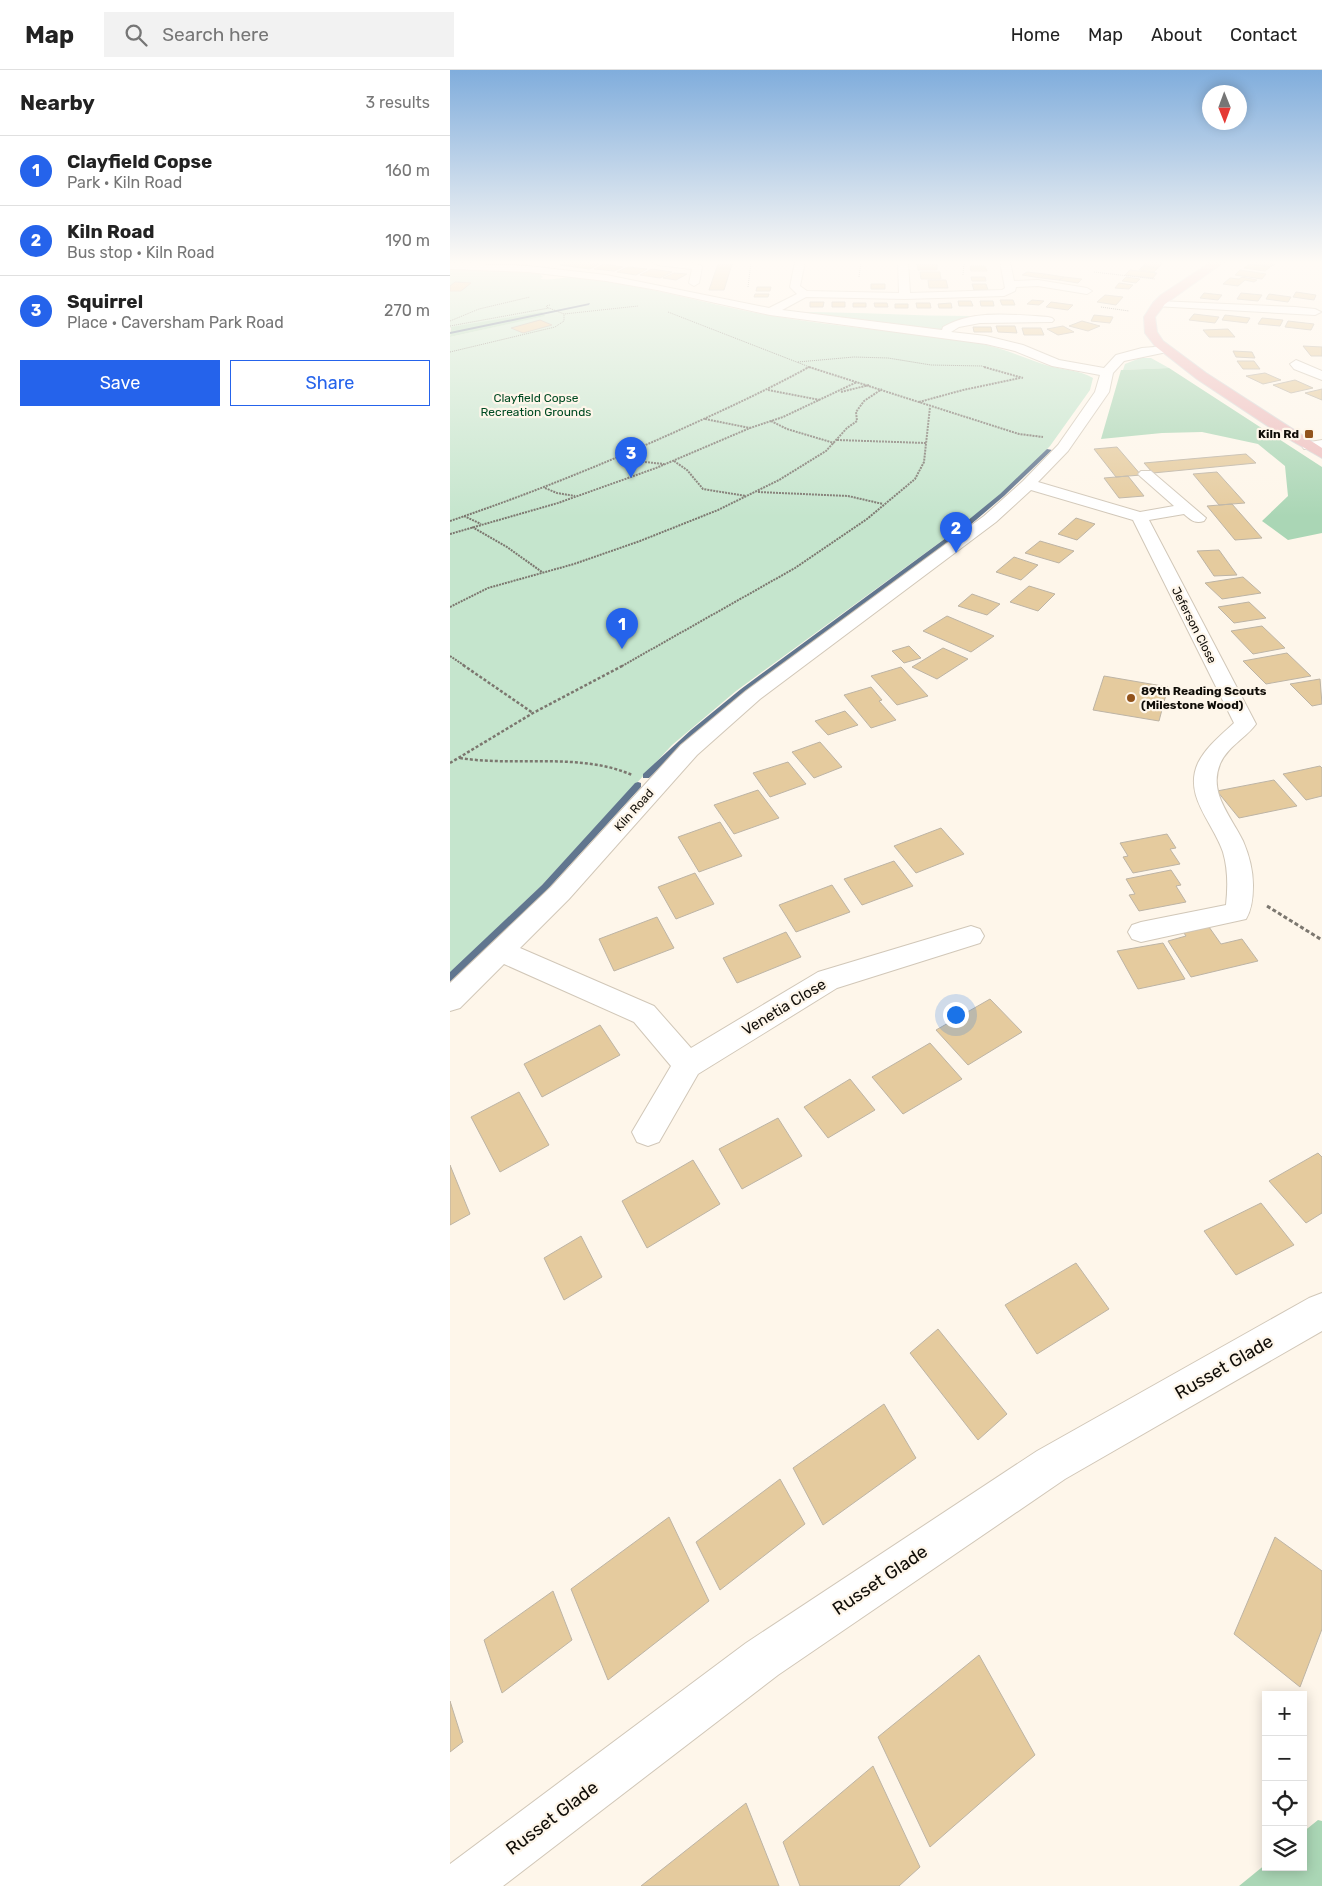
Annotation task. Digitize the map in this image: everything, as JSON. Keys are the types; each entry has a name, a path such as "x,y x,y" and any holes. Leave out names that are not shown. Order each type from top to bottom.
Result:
{"main road":[{"path":"1163,349 1316,445 1322,454"}],"street":[{"path":"1014,347 1056,362 1107,372 1120,358 1163,349"},
{"path":"1296,364 1322,376"},
{"name":"Kiln Road","path":"450,1000 560,893 689,750 753,695 990,519 1028,484 1069,439 1102,392 1107,372"},
{"path":"1028,484 1139,517 1193,514 1146,474"},
{"name":"Jeferson Close","path":"1139,517 1245,724 1226,742 1210,763 1204,782 1208,801 1234,852 1242,891"},
{"path":"1141,932 1237,912 1242,891"},
{"name":"Venetia Close","path":"648,1132 688,1065 828,980 971,936"},
{"path":"500,951 644,1014 688,1065"},
{"name":"Russet Glade","path":"462,1886 762,1659 1051,1465 1322,1311"}],"path":[{"path":"450,352 472,347"},
{"path":"758,347 930,407 1018,434 1069,439"},
{"path":"797,362 854,357 888,358 931,365 982,366 1023,378 918,402"},
{"path":"450,521 545,488 622,456 767,390 809,366"},
{"path":"450,534 575,496 674,461 750,428 771,422 858,382"},
{"path":"838,392 869,385"},
{"path":"450,607 488,588 640,541 718,510 756,492 826,451 857,421 856,412 864,401 883,389"},
{"path":"767,390 821,400"},
{"path":"450,763 533,713 594,682 795,568 867,519 916,479 924,462 930,407"},
{"path":"705,419 750,428"},
{"path":"771,422 786,429 834,443"},
{"path":"836,440 926,443"},
{"path":"622,456 635,460 665,464"},
{"path":"674,461 687,470 703,489 746,496"},
{"path":"545,488 557,493 575,496"},
{"path":"756,492 848,496 884,504"},
{"path":"464,516 482,524"},
{"path":"472,527 507,547 543,572"},
{"path":"450,656 533,713"},
{"path":"459,758 485,762 547,761 614,767 655,786"},
{"path":"1242,891 1322,940"}],"green space":[{"name":"Clayfield Copse Recreation Grounds","path":"450,347 993,347 1049,366 1082,373 1093,378 1090,390 1050,446 1015,482 976,516 736,691 672,745 541,886 450,973"},
{"path":"1140,358 1151,358 1169,368 1123,370 1125,364"},
{"path":"1169,368 1322,467 1322,533 1288,540 1262,521 1288,496 1285,466 1258,444 1202,432 1162,433 1101,439 1121,370"},
{"path":"1318,1820 1322,1821 1322,1886 1239,1886 1262,1867 1262,1871 1307,1871 1307,1829"}],"building":[{"path":"1304,347 1322,347 1322,356 1311,356"},
{"path":"1233,351 1252,352 1255,358 1236,357"},
{"path":"1237,361 1254,361 1260,369 1243,369"},
{"path":"1265,373 1281,380 1263,384 1246,376"},
{"path":"1295,380 1313,388 1291,393 1273,385"},
{"path":"1322,389 1322,400 1305,393"},
{"path":"1117,447 1141,475 1116,477 1094,449"},
{"path":"1246,454 1256,463 1153,473 1144,463"},
{"path":"1217,472 1245,503 1219,505 1193,474"},
{"path":"1128,476 1144,496 1119,498 1104,478"},
{"path":"1232,504 1262,538 1235,540 1207,506"},
{"path":"1076,518 1095,524 1077,540 1058,534"},
{"path":"1040,541 1074,551 1059,563 1025,553"},
{"path":"1219,550 1237,575 1214,576 1197,551"},
{"path":"1014,557 1038,565 1021,580 996,572"},
{"path":"1243,577 1261,593 1222,599 1205,583"},
{"path":"1029,586 1055,594 1038,611 1010,602"},
{"path":"972,594 1000,604 987,615 958,606"},
{"path":"1249,602 1266,618 1234,623 1218,607"},
{"path":"947,616 994,636 971,652 923,631"},
{"path":"1262,626 1285,648 1253,654 1231,631"},
{"path":"909,646 921,658 904,663 892,651"},
{"path":"943,648 968,659 937,679 912,667"},
{"path":"1287,653 1311,676 1266,684 1243,661"},
{"path":"901,667 928,696 897,705 871,676"},
{"name":"89th Reading Scouts (Milestone Wood)","path":"1104,676 1168,687 1159,721 1093,710"},
{"path":"1320,679 1322,704 1312,706 1290,684"},
{"path":"871,687 882,700 879,701 896,720 871,728 844,695"},
{"path":"845,711 858,725 828,735 815,721"},
{"path":"820,742 842,767 814,778 792,752"},
{"path":"788,762 806,784 770,797 753,773"},
{"path":"1320,766 1322,768 1322,796 1306,800 1283,774"},
{"path":"1274,780 1297,806 1239,818 1217,791"},
{"path":"758,790 779,818 734,834 714,805"},
{"path":"720,822 742,856 699,872 678,837"},
{"path":"941,828 964,854 916,873 894,846"},
{"path":"1167,834 1176,848 1170,849 1180,864 1133,873 1123,857 1128,856 1120,843"},
{"path":"894,861 913,886 862,905 844,879"},
{"path":"1171,870 1181,885 1176,886 1186,902 1139,911 1129,895 1135,894 1126,879"},
{"path":"695,873 714,904 676,919 658,887"},
{"path":"832,885 850,912 796,932 779,905"},
{"path":"657,917 674,948 614,971 599,939"},
{"path":"1209,927 1221,944 1242,939 1258,961 1191,977 1168,941 1186,936 1184,933"},
{"path":"786,932 801,957 737,983 723,958"},
{"path":"1163,943 1185,979 1138,989 1117,951"},
{"path":"990,999 1022,1032 968,1065 936,1030"},
{"path":"600,1025 620,1055 542,1097 524,1064"},
{"path":"930,1043 962,1079 903,1114 872,1077"},
{"path":"850,1079 875,1110 828,1138 804,1107"},
{"path":"519,1092 549,1145 500,1172 471,1117"},
{"path":"778,1118 802,1156 742,1189 719,1149"},
{"path":"1318,1153 1322,1157 1322,1213 1306,1223 1269,1181"},
{"path":"693,1160 720,1204 647,1248 622,1201"},
{"path":"450,1165 470,1214 450,1225"},
{"path":"1261,1203 1294,1245 1236,1275 1204,1231"},
{"path":"581,1236 602,1277 564,1300 544,1258"},
{"path":"1076,1263 1109,1309 1037,1354 1005,1305"},
{"path":"938,1329 1007,1414 978,1440 910,1353"},
{"path":"884,1404 916,1458 823,1525 793,1468"},
{"path":"780,1479 805,1524 720,1590 696,1542"},
{"path":"669,1517 709,1601 608,1680 571,1589"},
{"path":"1275,1537 1322,1571 1322,1629 1300,1687 1234,1634"},
{"path":"553,1591 572,1640 502,1693 484,1640"},
{"path":"979,1655 1035,1755 930,1847 878,1737"},
{"path":"450,1701 463,1742 450,1752"},
{"path":"873,1766 920,1867 899,1886 800,1886 783,1842"},
{"path":"746,1803 779,1886 641,1886"}],"waterway":[{"path":"646,776 693,732 744,690 953,536 1002,495 1049,450"},
{"path":"450,978 545,887 638,785"}],"place":[{"name":"Kiln Rd","path":"1309,434"},
{"name":"Squirrel","path":"631,478"},
{"name":"Kiln Road","path":"956,553"},
{"name":"Clayfield Copse","path":"622,649"},
{"name":"89th Reading Scouts (Milestone Wood)","path":"1131,698"}]}
